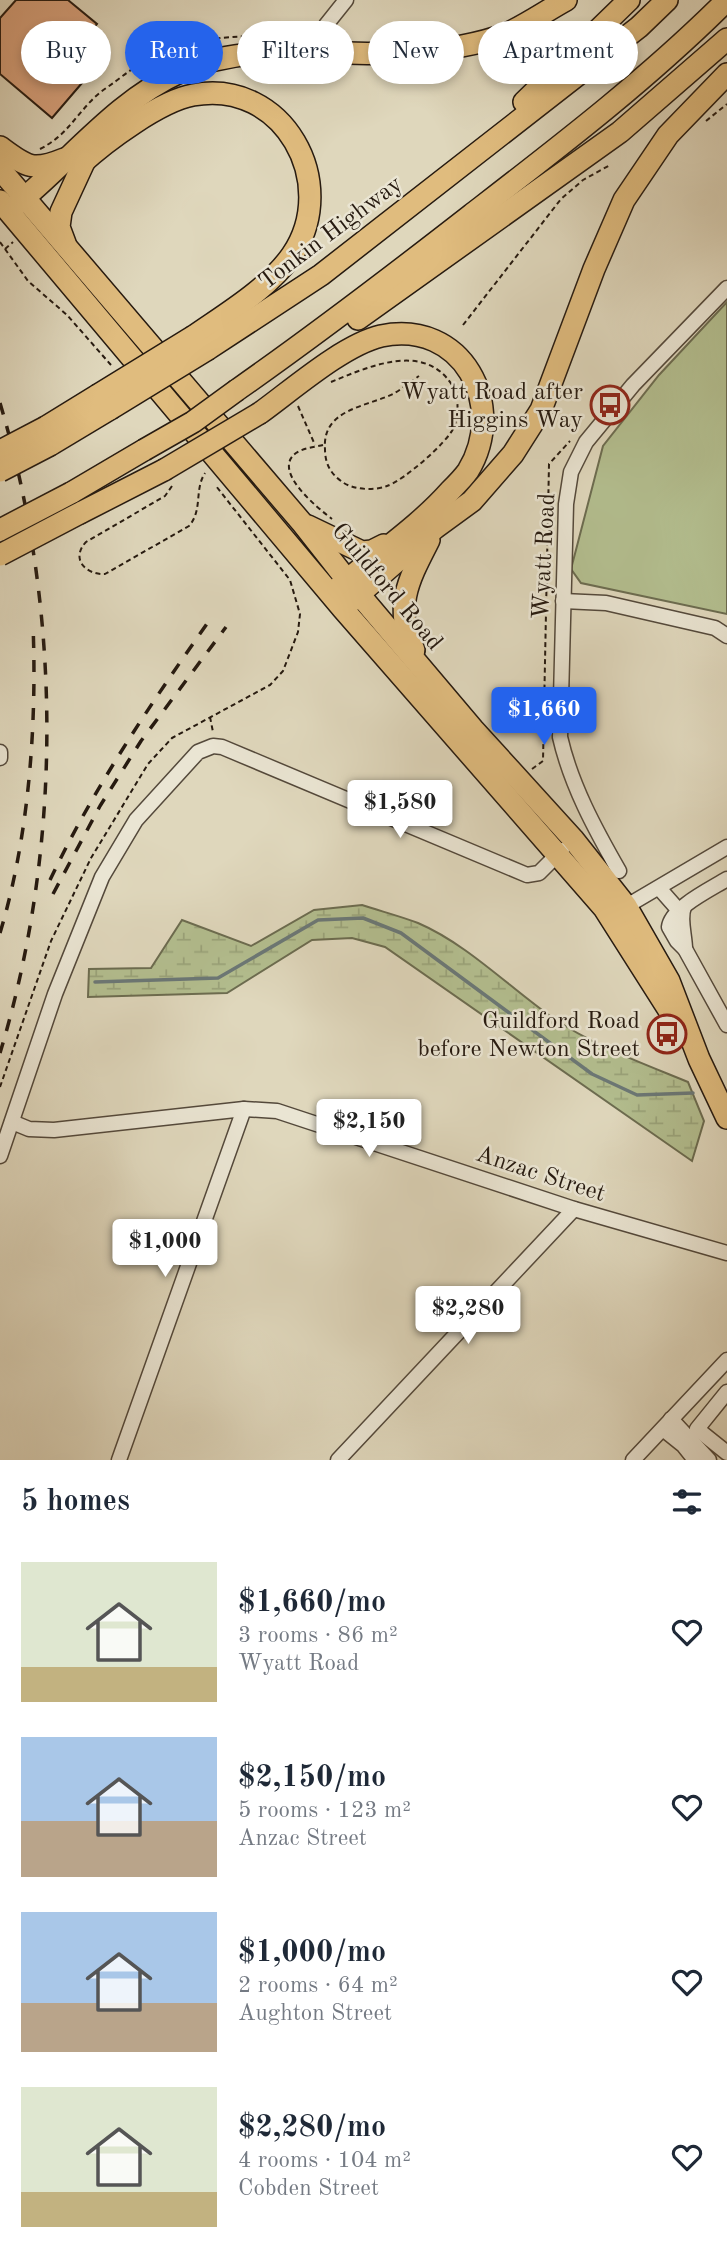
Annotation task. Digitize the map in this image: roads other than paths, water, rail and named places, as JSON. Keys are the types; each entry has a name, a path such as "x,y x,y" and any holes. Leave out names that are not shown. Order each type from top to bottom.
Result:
{"highway":[{"path":"66,247 59,227 61,212 79,158 128,104 182,71 224,58 269,52 416,52 463,46 506,34 566,0"},
{"path":"436,185 629,0"},
{"name":"Tonkin Highway","path":"0,471 48,436 201,343 321,275 639,27 667,0"},
{"path":"0,530 71,493 193,422 308,340 558,148 696,31 727,0"},
{"path":"308,340 362,317 620,132 727,39"},
{"path":"345,594 472,501 513,454 541,410 594,270 624,200 668,135 727,74"},
{"path":"17,208 79,158 171,101 196,95 222,95 253,102 283,124 296,141 304,158 310,206 305,227 292,255 201,343"},
{"path":"0,147 32,167 79,158"},
{"name":"Guildford Road","path":"0,169 17,208 345,594 556,855 618,911"},
{"name":"Guildford Road","path":"17,208 66,247 303,524 345,594 425,672 573,839 618,911 669,981 699,1059 727,1118"},
{"path":"0,555 80,513 168,475 343,354 379,337 415,336 433,340 457,355 472,375 480,395 483,415 480,443 467,472 440,502 396,540 345,594"},
{"path":"0,451 48,436"},
{"path":"303,524 362,552 372,551 396,540"},
{"path":"425,672 405,630 404,603 412,573 435,528"}],"street":[{"path":"329,21 346,0"},
{"name":"Wyatt Road","path":"620,871 603,843 566,767 560,737 565,504 571,472 586,442 633,385 727,288"},
{"path":"563,601 606,603 632,608 715,628 727,636"},
{"path":"0,1156 55,994 102,877 136,820 198,752 213,746 222,747 527,874 539,873 573,839"},
{"path":"0,752 0,758"},
{"path":"618,911 727,847"},
{"path":"727,879 681,910 670,921 669,927 685,949 727,1025"},
{"path":"659,888 681,910"},
{"path":"119,1460 244,1109"},
{"name":"Anzac Street","path":"12,1122 29,1129 54,1130 244,1109 278,1111 574,1209 727,1253"},
{"path":"338,1460 574,1209"},
{"path":"633,1460 727,1360"},
{"path":"726,1456 697,1429 727,1392"},
{"path":"667,1424 695,1460"},
{"path":"667,1424 709,1460"}],"waterway":[{"path":"95,982 218,978 318,920 363,918 401,933 592,1074 637,1095 693,1093"}],"railway":[{"path":"0,403 20,482 35,563 44,645 47,728 44,811 35,893 21,974 0,1053"},
{"path":"50,880 105,778 211,618"},
{"path":"0,933 18,858 29,780 34,701 33,625"},
{"path":"53,894 100,806 141,741 226,627"}],"place":[{"name":"Wyatt Road after Higgins Way","path":"610,405"},
{"name":"Guildford Road before Newton Street","path":"667,1034"}]}
